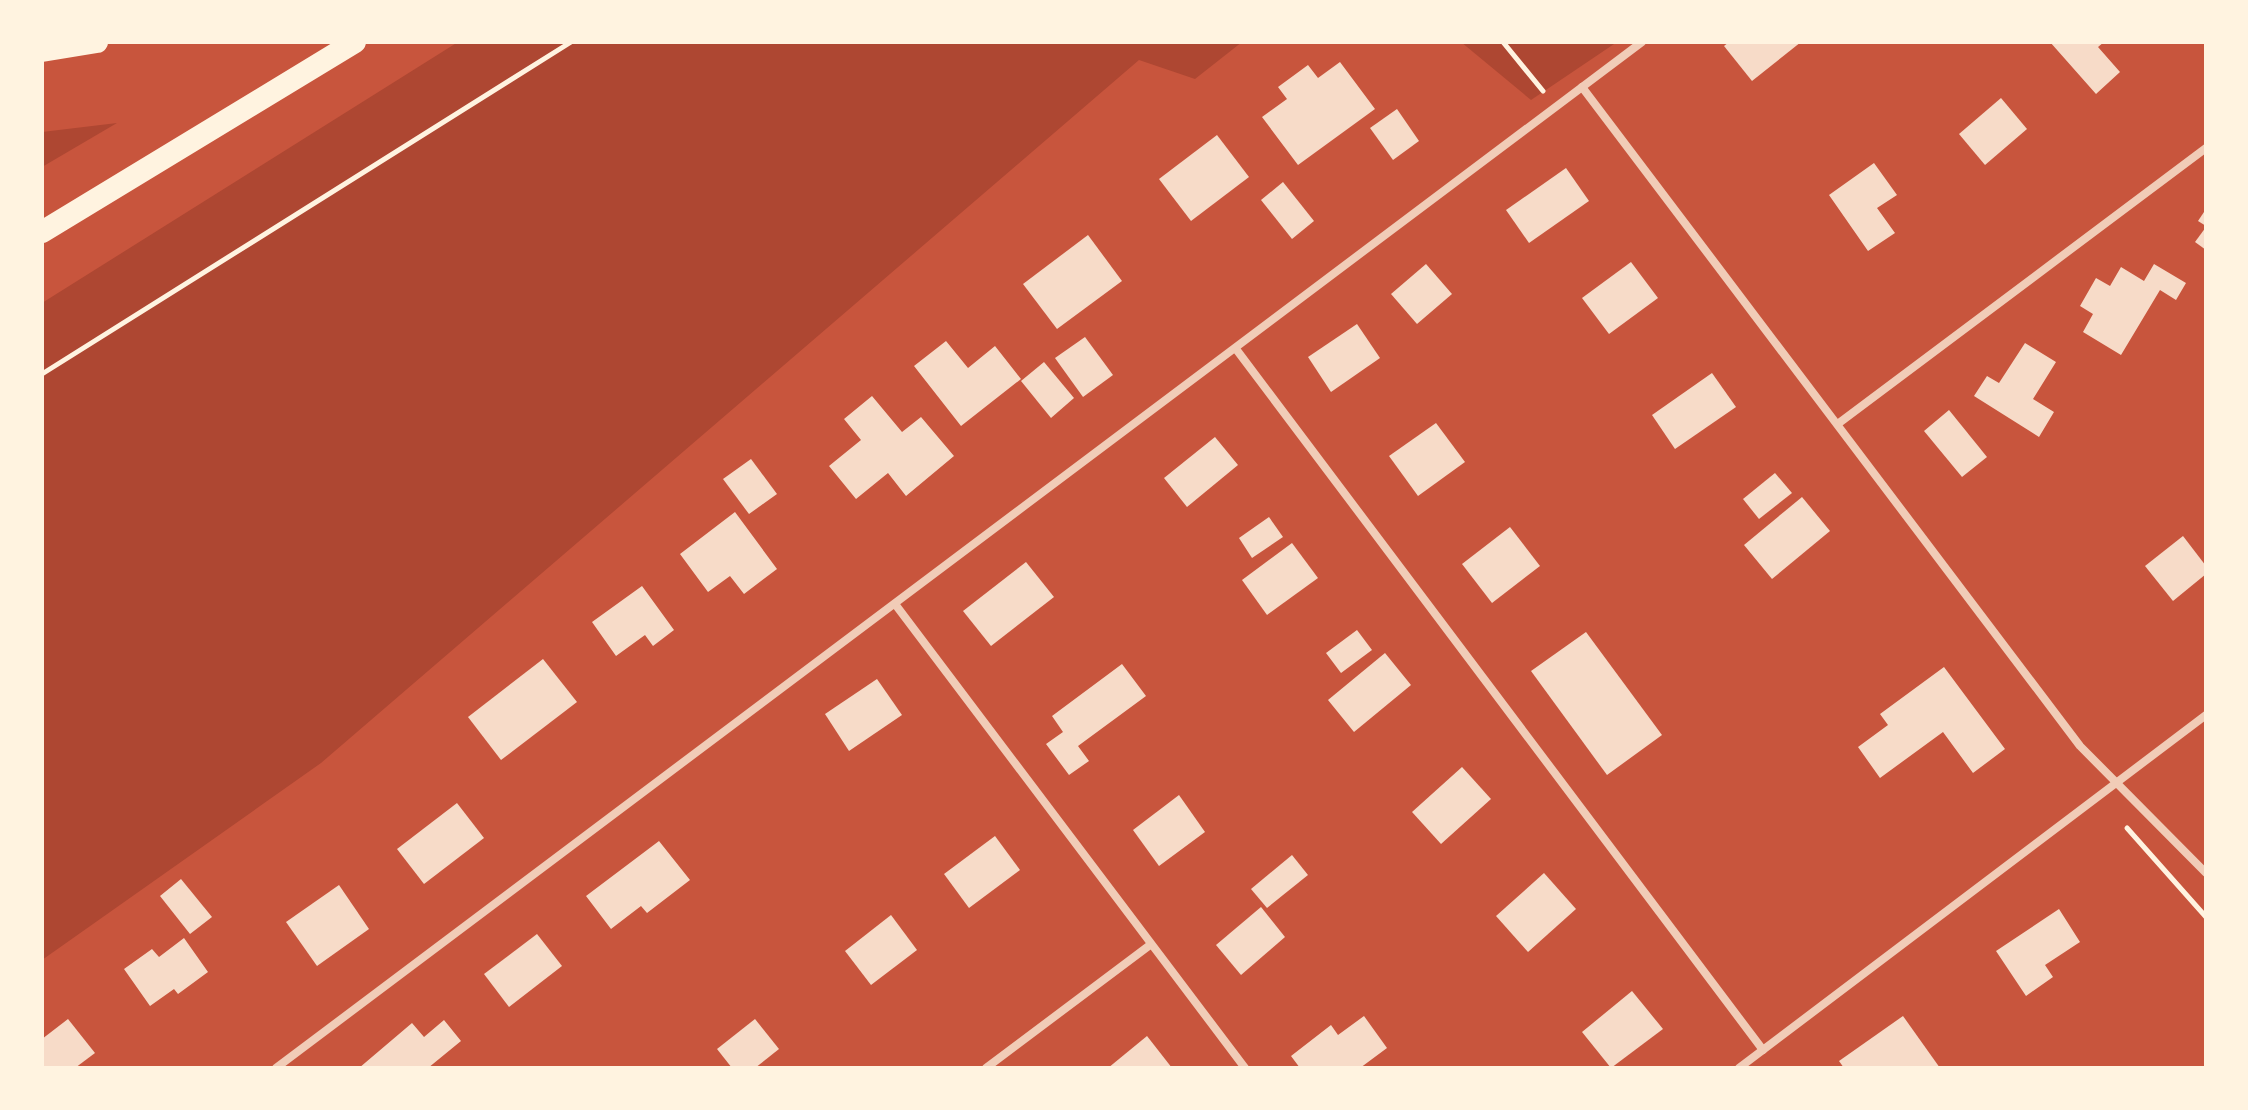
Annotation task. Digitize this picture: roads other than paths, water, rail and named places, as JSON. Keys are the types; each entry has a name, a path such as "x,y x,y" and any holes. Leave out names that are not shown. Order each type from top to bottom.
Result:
{"highway":[{"path":"42,51 97,42"},
{"path":"42,232 347,46"}],"street":[{"path":"276,1068 1642,42"},
{"path":"1582,87 1839,423 2080,746 2206,873"},
{"path":"1839,423 2206,148"},
{"path":"1236,349 1763,1050"},
{"path":"895,604 1245,1068"},
{"path":"1739,1068 2206,715"},
{"path":"986,1068 1150,945"}]}
